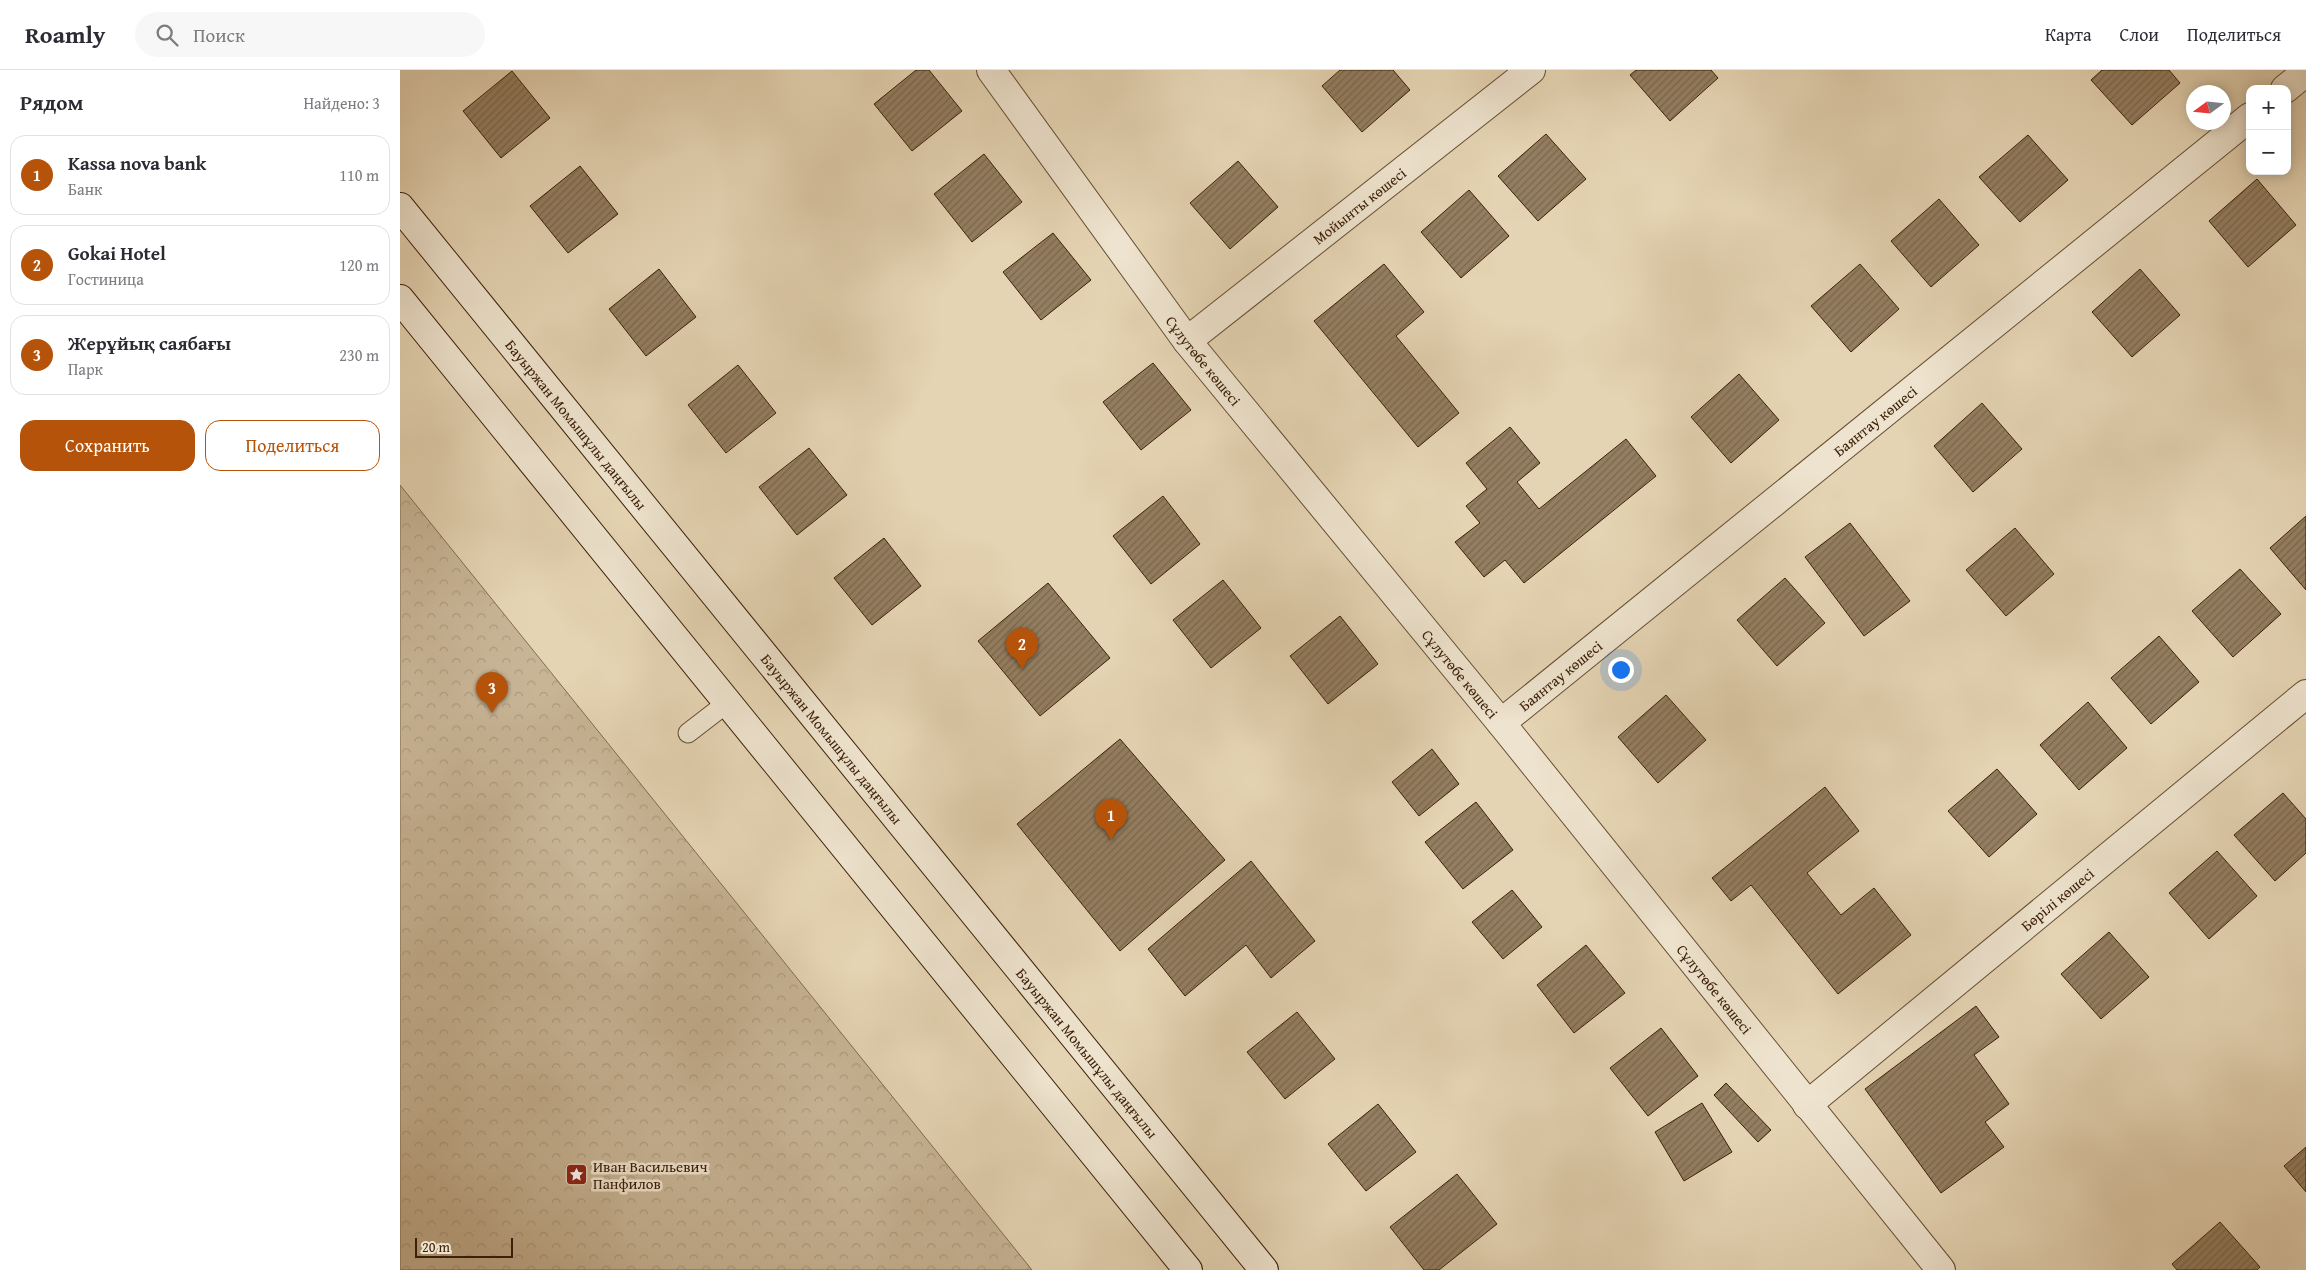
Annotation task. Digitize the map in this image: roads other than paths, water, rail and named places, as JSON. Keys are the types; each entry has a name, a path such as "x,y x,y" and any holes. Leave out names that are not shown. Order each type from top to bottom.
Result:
{"street":[{"name":"Сұлутөбе көшесі","path":"991,70 1187,341 1501,723 1941,1270"},
{"name":"Мойынты көшесі","path":"1187,341 1531,70"},
{"path":"2290,85 2306,72"},
{"name":"Баянтау көшесі","path":"1501,723 2246,120"},
{"name":"Бауыржан Момышұлы даңғылы","path":"400,207 1264,1270"},
{"path":"400,299 1188,1270"},
{"name":"Бөрілі көшесі","path":"1807,1105 2306,694"}],"lane":[{"path":"688,733 727,703"}],"place":[{"name":"Gokai Hotel","path":"1022,669"},
{"name":"Жерұйық саябағы","path":"492,713"},
{"name":"Kassa nova bank","path":"1111,840"},
{"name":"Иван Васильевич Панфилов","path":"577,1175"}]}
